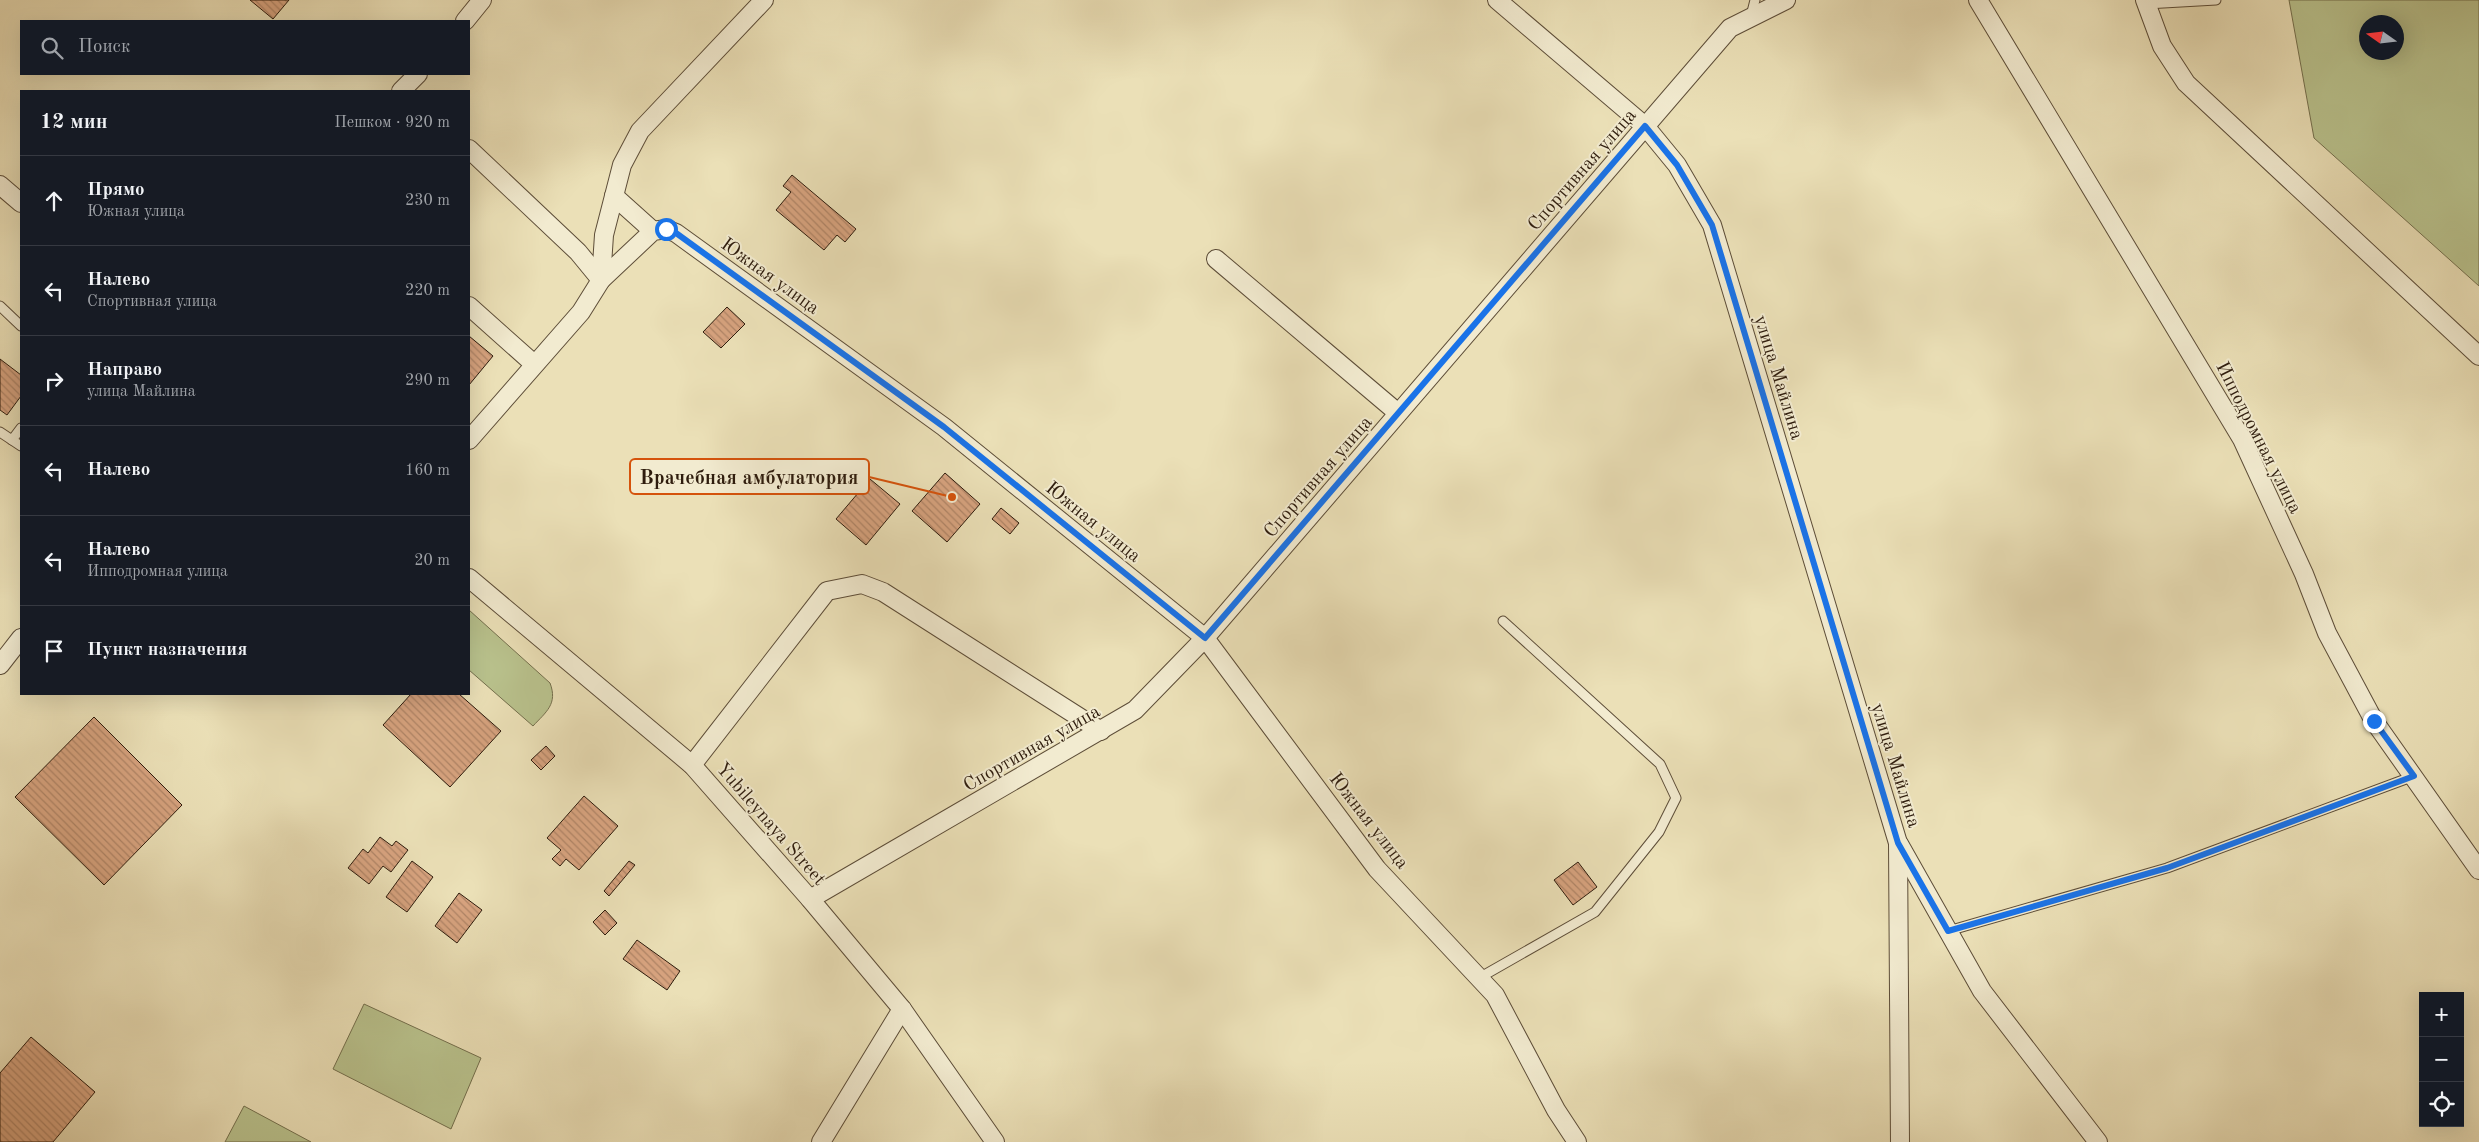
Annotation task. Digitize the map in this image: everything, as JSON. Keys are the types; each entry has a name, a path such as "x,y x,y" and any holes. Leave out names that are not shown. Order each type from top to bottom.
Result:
{"street":[{"path":"466,20 482,0"},
{"path":"601,280 604,235 622,165 640,131 764,0"},
{"name":"улица Майлина","path":"1497,0 1645,126 1677,165 1712,225 1898,843 1982,991 2098,1142"},
{"name":"Спортивная улица","path":"810,900 1136,710 1205,638 1730,28 1753,8 1786,0"},
{"name":"Ипподромная улица","path":"1978,0 2242,439 2304,574 2327,633 2348,676 2374,721 2479,870"},
{"path":"2145,2 2162,46 2186,83 2479,356"},
{"path":"404,90 417,75"},
{"path":"470,150 578,252 601,280"},
{"path":"0,185 20,202"},
{"path":"470,439 580,312 601,280 653,231 614,196"},
{"name":"Южная улица","path":"653,231 666,229 676,233 944,427 1205,638 1377,869 1495,995 1556,1110 1577,1142"},
{"path":"1216,259 1398,413"},
{"path":"470,307 534,364"},
{"name":"Yubileynaya Street","path":"470,579 692,765 902,1009 995,1142"},
{"path":"692,765 827,591 862,584 883,592 1101,731"},
{"path":"0,665 20,639"},
{"name":"улица Майлина","path":"1898,843 1900,1142"},
{"path":"821,1142 902,1009"}],"lane":[{"path":"2145,2 2216,0"},
{"path":"0,306 20,325"},
{"path":"12,440 20,429"},
{"path":"0,432 20,445"},
{"path":"1479,978 1594,912 1659,832 1676,798 1660,764 1503,620"},
{"path":"1948,931 2167,868 2414,776"}],"green space":[{"path":"2289,0 2479,0 2479,286 2314,138"},
{"path":"470,611 550,683 553,697 552,702 546,712 533,726 470,671"},
{"path":"364,1004 481,1058 451,1129 333,1069"},
{"path":"244,1106 311,1142 225,1142"}],"building":[{"path":"250,0 289,0 273,19"},
{"path":"792,175 856,229 845,242 837,235 824,250 776,210 791,192 783,186"},
{"path":"727,307 745,324 721,348 703,332"},
{"path":"470,337 493,356 470,384"},
{"path":"0,359 20,374 20,397 7,415 0,410"},
{"path":"945,473 980,504 947,542 912,511"},
{"path":"870,479 900,504 866,545 836,519"},
{"path":"1001,508 1019,523 1010,534 992,519"},
{"path":"410,695 460,695 501,731 450,787 383,725"},
{"path":"94,717 182,805 104,885 15,797"},
{"path":"546,746 555,756 541,770 531,760"},
{"path":"584,796 618,826 579,870 566,859 560,866 552,859 561,850 547,838"},
{"path":"380,837 392,846 396,841 408,850 391,872 383,866 369,884 348,868 363,849 368,853"},
{"path":"412,861 433,877 407,912 386,897"},
{"path":"629,861 635,865 609,896 604,891"},
{"path":"1578,862 1597,887 1573,905 1554,880"},
{"path":"459,893 482,910 457,943 435,926"},
{"path":"605,910 617,923 605,935 593,922"},
{"path":"637,940 680,971 667,990 623,959"},
{"path":"31,1037 95,1092 53,1142 0,1142 0,1073"}],"place":[{"name":"Врачебная амбулатория","path":"952,497"}],"route":[{"path":"666,229 676,233 944,427 1205,638 1645,126 1677,165 1712,225 1898,843 1948,931 2167,868 2414,776 2374,721"}]}
